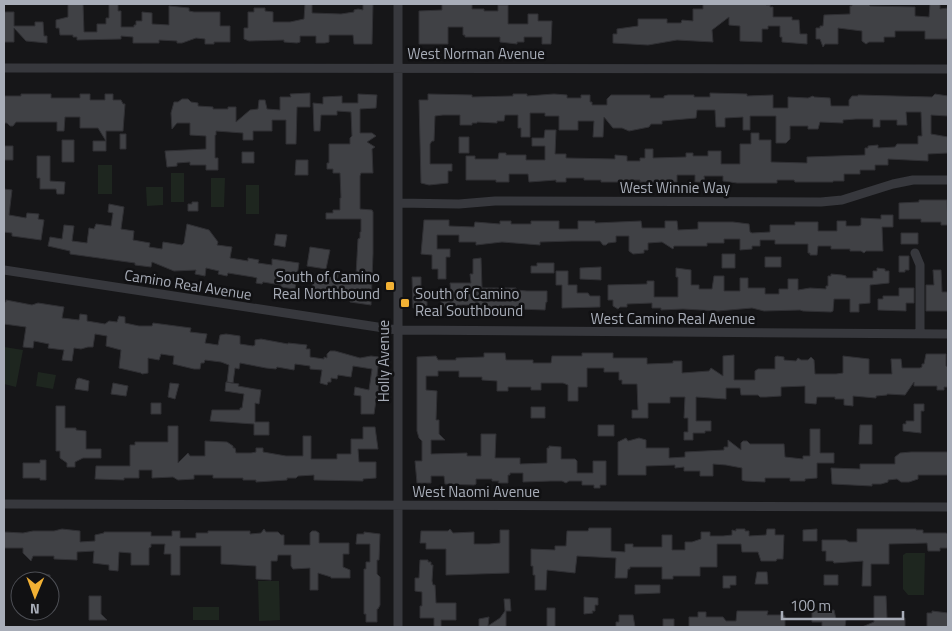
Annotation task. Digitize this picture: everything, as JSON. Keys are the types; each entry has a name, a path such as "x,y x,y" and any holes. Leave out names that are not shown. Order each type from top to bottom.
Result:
{"street":[{"name":"Holly Avenue","path":"398,4 398,627"},
{"name":"West Norman Avenue","path":"4,68 948,69"},
{"name":"West Winnie Way","path":"398,204 459,204 495,201 822,202 842,200 893,184 913,180 948,180"},
{"path":"915,253 920,265 920,334"},
{"name":"Camino Real Avenue","path":"4,270 397,330"},
{"name":"West Camino Real Avenue","path":"397,330 948,334"},
{"name":"West Naomi Avenue","path":"4,504 948,507"}],"shaded area":[{"path":"98,165 112,165 112,194 98,194"},
{"path":"171,173 184,173 184,202 171,202"},
{"path":"211,178 225,178 224,207 211,207"},
{"path":"246,185 259,185 259,214 246,214"},
{"path":"146,187 163,187 163,205 147,206"},
{"path":"4,347 23,350 16,387 4,384"},
{"path":"38,372 56,375 53,389 36,386"},
{"path":"906,553 925,553 924,595 908,595 903,589 903,555"},
{"path":"258,581 279,581 280,620 259,621"},
{"path":"193,607 219,607 219,620 193,620"}],"building":[{"path":"68,4 83,4 84,32 97,32 97,24 106,24 106,18 109,18 109,4 118,4 118,11 121,11 121,27 134,27 136,21 142,21 142,12 152,13 152,24 169,25 169,6 189,8 189,11 194,12 220,12 220,26 230,26 230,42 205,44 205,39 196,38 182,43 159,40 159,43 133,43 133,37 121,36 121,39 77,40 77,37 73,37 73,35 60,35 59,28 56,28 56,20 68,17"},
{"path":"305,4 312,4 312,13 341,14 354,12 354,10 358,9 363,10 363,4 373,4 372,44 354,44 353,35 329,35 329,42 325,43 316,43 316,36 300,36 300,42 297,43 284,42 284,40 249,41 244,39 244,28 248,28 248,12 254,12 254,8 265,8 265,11 273,12 273,22 290,22 304,19"},
{"path":"442,4 472,4 472,9 484,9 484,11 498,11 498,5 508,5 508,24 528,24 528,14 538,14 538,21 552,21 551,44 542,44 542,37 524,37 524,42 517,42 517,44 500,42 500,37 465,37 463,35 463,27 448,27 448,44 419,44 419,11 442,10"},
{"path":"703,4 770,5 770,7 773,7 773,17 792,17 792,20 799,20 800,34 807,34 807,44 782,42 780,26 768,26 768,29 762,29 762,42 740,41 740,26 729,25 729,17 712,30 713,42 677,40 648,45 613,43 613,34 617,34 617,29 638,26 638,19 667,19 667,23 681,23 682,20 693,21 693,9 703,9"},
{"path":"852,4 915,7 915,16 929,17 930,4 940,4 940,9 948,8 948,39 925,39 925,31 895,31 895,37 884,37 884,42 869,42 866,44 862,41 862,31 838,28 838,44 825,44 823,47 820,39 816,39 816,28 823,26 824,15 850,14 850,6"},
{"path":"4,12 14,12 14,26 35,26 35,22 43,22 44,36 47,36 47,43 26,41 14,28 14,42 4,42"},
{"path":"310,93 310,107 297,107 296,144 286,144 286,120 272,120 272,131 253,131 253,140 243,140 243,133 216,131 215,158 218,158 218,170 206,170 206,165 190,165 190,162 177,163 177,166 167,167 165,151 206,149 206,136 190,135 190,123 177,123 172,129 171,113 174,102 188,99 191,102 198,103 198,106 213,107 213,109 236,107 236,122 250,110 258,109 259,100 265,100 267,109 280,110 280,97 291,97 290,94"},
{"path":"710,93 747,94 747,96 773,95 773,108 788,108 788,97 808,98 813,96 830,98 831,106 849,106 849,100 852,96 858,95 932,97 935,94 948,96 948,116 931,115 931,134 948,137 948,153 928,154 928,161 888,159 888,165 875,165 875,170 860,170 860,174 844,174 844,181 833,182 777,180 777,183 737,183 723,181 723,176 704,176 705,182 695,182 695,175 677,175 677,182 624,180 624,182 601,182 601,180 584,180 584,178 566,178 566,182 556,182 556,180 529,182 528,174 509,174 509,182 466,180 466,156 475,156 475,159 498,159 499,153 506,153 506,155 526,155 526,160 545,160 545,146 532,146 532,138 544,138 545,130 556,130 555,154 566,154 566,158 615,159 615,155 627,156 627,161 640,161 640,158 645,158 645,149 653,149 653,158 686,157 686,153 693,153 693,156 708,156 708,151 721,151 721,164 740,164 740,144 751,144 751,133 759,133 759,140 771,140 771,162 807,163 807,157 865,155 865,148 868,148 868,146 878,145 878,148 895,147 897,144 918,144 918,136 922,136 921,112 906,112 907,125 897,125 897,120 880,120 880,127 873,127 873,119 856,119 843,120 843,123 820,122 818,129 808,129 808,126 790,126 790,139 786,143 776,143 776,116 750,116 750,130 743,130 743,117 725,118 725,127 716,127 715,110 697,110 696,118 662,121 662,124 651,124 649,127 629,131 622,128 613,128 604,117 603,137 593,137 594,121 578,121 578,130 559,130 559,116 545,116 545,113 530,113 530,137 521,137 521,128 518,128 518,115 505,115 504,121 497,121 497,123 477,122 472,123 472,125 460,125 460,115 443,115 435,116 434,141 430,144 430,164 452,164 452,171 448,171 448,183 429,185 421,183 419,100 428,100 428,94 472,95 472,97 554,94 567,95 567,98 581,98 581,95 590,95 592,105 607,105 607,99 611,95 650,95 650,98 664,98 664,96 668,95 710,97"},
{"path":"21,94 51,94 51,98 80,98 80,94 90,94 90,100 105,100 105,94 113,94 113,100 121,100 125,104 123,131 106,131 106,141 98,128 80,128 80,117 65,117 64,131 57,131 57,122 16,122 13,126 10,126 4,123 4,96 21,96"},
{"path":"358,94 377,95 376,108 360,109 360,133 372,133 376,136 367,142 375,147 372,149 373,173 361,173 360,176 360,209 372,210 373,212 371,305 350,302 351,293 337,290 336,296 311,292 313,279 319,280 320,272 338,274 337,281 353,283 354,274 356,275 358,239 361,232 361,219 326,219 326,213 340,210 341,198 340,173 333,173 333,169 327,169 327,163 329,163 329,144 350,144 352,136 351,112 337,111 337,115 321,115 320,131 314,131 313,103 323,104 323,97 342,96 342,103 358,103"},
{"path":"120,134 126,134 126,149 120,149"},
{"path":"459,137 469,137 469,153 459,153"},
{"path":"62,140 74,140 74,162 62,162"},
{"path":"93,141 106,141 106,151 93,151"},
{"path":"4,146 13,146 13,160 4,160"},
{"path":"242,152 254,152 254,163 242,163"},
{"path":"37,156 50,156 50,181 65,182 64,194 57,194 56,189 40,189 40,178 37,178"},
{"path":"296,160 308,160 308,175 295,175"},
{"path":"4,189 12,190 9,215 26,218 27,213 39,214 38,219 44,220 41,240 12,236 12,233 4,232"},
{"path":"919,200 947,200 948,225 941,225 941,222 921,222 921,219 899,219 899,203 919,202"},
{"path":"192,202 198,202 198,211 188,211 188,204 192,204"},
{"path":"109,204 124,207 121,229 134,231 133,240 150,243 149,247 162,249 163,242 182,245 187,224 209,230 218,242 217,245 232,247 230,258 248,261 248,258 259,260 258,263 272,265 272,259 299,263 295,289 263,282 262,284 256,283 257,278 228,273 227,276 218,274 219,271 206,268 205,276 195,274 196,270 174,271 152,262 151,267 135,265 135,263 70,254 70,251 48,246 50,237 62,239 64,225 74,226 72,241 87,243 89,228 94,229 96,224 111,226 113,213 108,212"},
{"path":"881,215 893,215 893,227 882,227 883,251 866,251 864,253 861,251 850,251 850,249 831,249 831,246 818,246 817,255 810,255 808,253 808,244 775,244 775,240 760,240 760,246 752,246 752,249 740,250 740,239 724,239 724,243 707,243 707,246 674,246 673,249 662,242 648,243 648,250 644,250 644,253 633,254 629,251 629,236 616,236 616,242 606,245 603,245 600,241 572,241 540,242 540,245 502,242 476,245 476,242 459,242 459,235 437,235 437,249 450,249 450,257 446,257 446,279 438,279 438,269 432,269 432,255 421,254 424,220 449,220 449,226 474,227 475,222 500,224 500,221 511,221 511,224 531,224 531,221 559,221 559,229 578,229 578,221 595,221 595,223 641,221 642,228 665,228 665,221 677,221 678,230 698,229 698,222 733,222 749,224 750,232 752,233 770,232 770,225 795,225 795,222 818,222 818,231 837,231 837,221 846,221 846,226 859,226 861,225 861,218 881,219"},
{"path":"901,233 918,233 918,244 901,244"},
{"path":"276,234 287,235 285,247 274,245"},
{"path":"310,247 330,250 326,269 307,266"},
{"path":"722,254 735,254 735,268 722,268"},
{"path":"899,256 909,256 909,270 899,272"},
{"path":"765,257 781,257 781,267 765,267"},
{"path":"481,258 482,288 516,288 516,290 547,291 545,310 490,308 490,306 483,305 457,305 457,310 446,310 446,307 441,307 441,294 443,294 443,291 451,291 450,283 471,283 470,274 473,274 473,259"},
{"path":"537,263 554,263 554,273 531,273 531,266 537,266"},
{"path":"601,267 601,280 580,279 580,268"},
{"path":"676,268 691,270 691,285 699,285 699,289 712,289 714,276 724,276 724,291 740,291 740,278 748,278 748,288 765,288 765,294 779,294 779,289 788,289 788,279 798,279 798,290 810,288 826,289 826,286 828,286 828,276 831,276 831,274 846,276 846,278 873,278 873,271 877,271 877,268 889,271 889,283 870,285 870,303 859,304 859,312 850,312 850,299 834,299 833,311 831,312 800,310 764,311 752,308 718,311 661,310 661,308 652,308 652,303 627,304 627,307 620,307 618,309 613,306 613,300 608,300 608,285 647,284 647,281 654,281 654,297 678,297"},
{"path":"933,270 941,270 942,292 948,292 948,311 926,311 926,285 934,285"},
{"path":"556,271 568,271 568,285 577,285 577,293 600,296 600,307 562,308 562,285 556,285"},
{"path":"412,277 421,277 421,288 423,288 423,293 427,293 427,310 413,308"},
{"path":"899,288 914,288 914,303 906,303 906,311 878,310 878,299 883,299 883,296 899,296"},
{"path":"6,300 32,305 38,303 64,307 62,318 79,320 80,314 87,315 87,321 105,324 109,321 117,322 119,316 125,317 125,323 139,326 152,326 153,323 191,328 190,332 207,334 205,343 218,345 220,335 226,334 240,336 240,344 253,346 255,345 255,340 261,339 307,345 306,349 310,349 310,357 324,359 324,357 327,358 327,354 330,351 335,351 360,358 379,357 378,394 374,414 361,414 361,396 354,395 355,387 369,390 372,369 353,366 351,377 338,375 337,379 331,378 331,382 328,382 327,385 320,383 322,370 310,369 310,366 295,364 294,370 277,367 276,369 266,368 240,363 239,369 235,368 233,383 227,382 229,365 205,360 204,363 201,363 200,369 194,369 173,364 174,356 161,354 159,360 148,358 148,373 142,374 119,368 121,350 106,346 107,336 95,334 93,347 74,348 72,361 62,360 64,350 48,348 49,344 34,341 33,348 23,347 26,327 4,324 4,302"},
{"path":"484,353 505,353 506,360 533,360 533,363 551,363 552,356 582,356 582,353 613,353 613,358 647,358 647,364 682,361 682,373 709,371 711,368 723,376 723,356 734,355 734,380 755,380 755,371 758,369 775,369 775,357 777,356 784,357 784,360 796,361 798,358 808,360 811,357 814,360 815,374 843,373 843,356 869,359 869,374 892,374 891,359 901,359 902,368 920,368 924,364 926,354 946,354 948,387 944,387 944,390 937,390 937,386 914,386 914,382 905,395 887,394 876,396 876,398 853,396 853,406 844,405 844,399 835,399 835,397 817,397 816,404 805,403 805,386 781,387 781,396 766,397 741,395 740,388 726,388 726,399 696,397 696,421 711,421 711,431 693,433 693,440 684,440 684,432 688,432 688,418 684,418 685,397 670,397 670,403 648,403 648,418 632,418 632,410 638,410 637,384 622,384 622,380 619,380 619,372 604,372 604,368 587,368 587,387 578,387 578,401 568,401 568,385 563,383 541,383 541,390 531,390 531,387 508,387 508,391 497,391 497,381 482,380 482,377 459,377 459,371 438,371 438,376 426,376 426,390 437,391 436,420 439,420 439,434 445,440 431,440 431,454 467,453 467,456 481,456 481,434 496,434 495,458 520,458 520,464 547,463 547,448 549,446 561,447 561,459 575,459 577,461 577,473 593,473 593,461 606,461 606,485 594,488 594,485 582,485 582,481 569,481 566,483 562,481 523,482 523,473 510,473 508,475 508,483 498,483 499,481 492,481 492,479 476,479 476,484 474,485 445,484 444,476 431,476 431,483 417,483 415,461 422,461 422,441 417,431 417,357 436,356 438,360 456,360 456,358 484,357"},
{"path":"77,379 89,381 88,391 75,389"},
{"path":"226,382 261,390 259,404 255,403 255,422 269,422 269,435 254,435 254,424 210,421 212,410 240,410 242,408 244,394 225,391"},
{"path":"113,383 128,386 126,396 111,394"},
{"path":"170,383 179,384 175,399 168,397"},
{"path":"151,403 161,403 161,414 151,414"},
{"path":"914,404 924,404 924,411 921,411 921,433 903,431 903,424 906,424 906,421 914,421"},
{"path":"56,406 65,406 65,428 76,428 76,430 86,431 86,449 101,449 101,458 83,458 75,462 75,467 67,467 67,463 60,458 60,451 56,451"},
{"path":"531,407 545,407 545,418 531,418"},
{"path":"598,425 614,425 614,436 598,436"},
{"path":"860,425 872,425 872,444 859,444"},
{"path":"168,426 178,426 178,463 188,453 190,456 205,456 205,441 227,442 235,448 236,453 251,453 256,452 256,448 263,448 263,452 286,456 303,456 303,436 311,436 311,459 337,459 337,454 351,454 351,439 363,439 363,427 375,427 378,449 358,449 359,462 376,462 376,478 363,479 363,481 314,480 314,475 287,478 287,480 256,482 256,480 243,480 243,478 213,478 213,475 194,475 194,479 178,480 173,477 152,478 152,470 139,470 139,478 124,478 124,480 95,479 96,466 130,466 130,445 135,445 135,442 168,442"},
{"path":"810,429 820,429 820,453 834,453 834,463 817,463 817,478 805,479 805,481 790,481 790,478 765,478 765,482 745,481 742,480 742,468 713,464 713,476 700,476 700,471 684,471 684,467 675,468 675,465 646,466 646,475 618,475 618,442 626,438 628,441 639,438 646,440 646,448 669,448 669,458 685,457 685,452 724,450 724,447 728,447 728,440 741,450 741,443 743,441 747,441 750,444 784,444 785,457 803,459 803,456 810,456"},
{"path":"948,452 948,475 918,475 918,479 909,482 901,482 897,479 888,480 888,482 881,484 872,484 872,486 832,484 831,468 860,469 860,464 895,464 895,457 900,453"},
{"path":"40,460 46,460 46,480 23,478 23,463 40,463"},
{"path":"589,528 611,528 611,551 625,552 625,544 633,544 633,547 662,547 662,535 672,535 672,550 685,550 685,542 701,539 701,532 710,532 710,536 723,536 732,535 732,530 745,529 745,531 749,531 749,536 766,535 767,529 775,529 775,535 784,535 783,559 761,561 758,552 742,552 741,544 717,544 717,567 700,567 700,576 673,576 673,579 662,579 662,567 630,567 627,578 615,578 616,558 577,556 575,573 547,570 546,590 535,590 535,575 533,575 533,566 531,566 531,549 555,550 555,546 566,546 567,531 588,531"},
{"path":"62,529 80,531 80,542 95,541 95,535 104,532 151,532 151,536 172,536 172,531 180,531 180,538 196,538 196,533 208,533 208,531 250,531 250,534 261,533 264,529 266,532 278,532 284,535 284,545 310,545 310,533 316,531 319,533 319,543 349,543 349,554 343,554 343,567 350,570 350,578 331,578 318,573 318,590 310,590 310,568 293,569 291,566 291,555 278,555 277,561 271,561 271,580 256,579 256,566 221,564 221,546 180,546 180,575 171,575 171,554 164,554 165,544 151,544 149,548 149,565 131,565 131,553 119,552 118,571 109,570 109,565 93,563 94,551 77,552 77,560 54,559 54,556 33,556 31,561 23,553 23,548 4,548 4,532 23,533"},
{"path":"450,529 453,533 474,532 474,544 500,543 500,530 509,530 509,573 446,575 446,549 426,549 426,543 420,543 421,531 448,531"},
{"path":"817,529 817,541 803,541 803,530"},
{"path":"857,529 916,529 923,530 923,533 946,533 948,534 948,548 940,548 940,551 928,551 927,543 889,544 889,564 871,564 871,586 862,586 863,561 834,563 833,561 826,561 826,551 822,551 822,540 857,542"},
{"path":"364,532 380,534 377,574 380,577 380,605 377,609 377,622 366,622 366,614 364,614 364,569 366,569 366,562 370,562 370,544 356,544 357,534 364,534"},
{"path":"420,560 428,560 433,565 432,581 433,585 435,585 436,603 456,603 456,620 441,620 441,627 434,627 434,618 420,618 422,592 415,591 415,578 419,578"},
{"path":"757,572 767,572 768,584 755,584"},
{"path":"824,575 838,575 838,585 824,585"},
{"path":"723,576 736,576 736,585 730,585 730,588 723,588"},
{"path":"635,585 660,585 660,593 635,594"},
{"path":"89,596 101,596 101,614 107,620 89,620"},
{"path":"874,596 886,596 887,618 905,618 905,627 862,627 874,622"},
{"path":"584,597 598,598 598,605 595,605 593,613 584,614"},
{"path":"504,599 510,599 511,611 506,611 506,627 479,627 479,619 489,617 488,626 500,618 505,611"},
{"path":"547,608 555,608 555,627 547,627"},
{"path":"834,610 836,619 846,619 845,627 822,627 822,622 812,622 812,611"},
{"path":"737,611 768,611 767,615 783,615 785,616 785,627 689,627 689,617 698,617 698,612 706,612 706,617 723,617 726,621 736,621"},
{"path":"932,611 948,613 948,627 927,627 927,613 932,613"},
{"path":"619,615 633,615 635,627 616,627 616,622 619,622"},
{"path":"663,619 674,619 674,627 663,627"}],"place":[{"name":"South of Camino Real Northbound","path":"390,286"},
{"name":"South of Camino Real Southbound","path":"405,303"}]}
